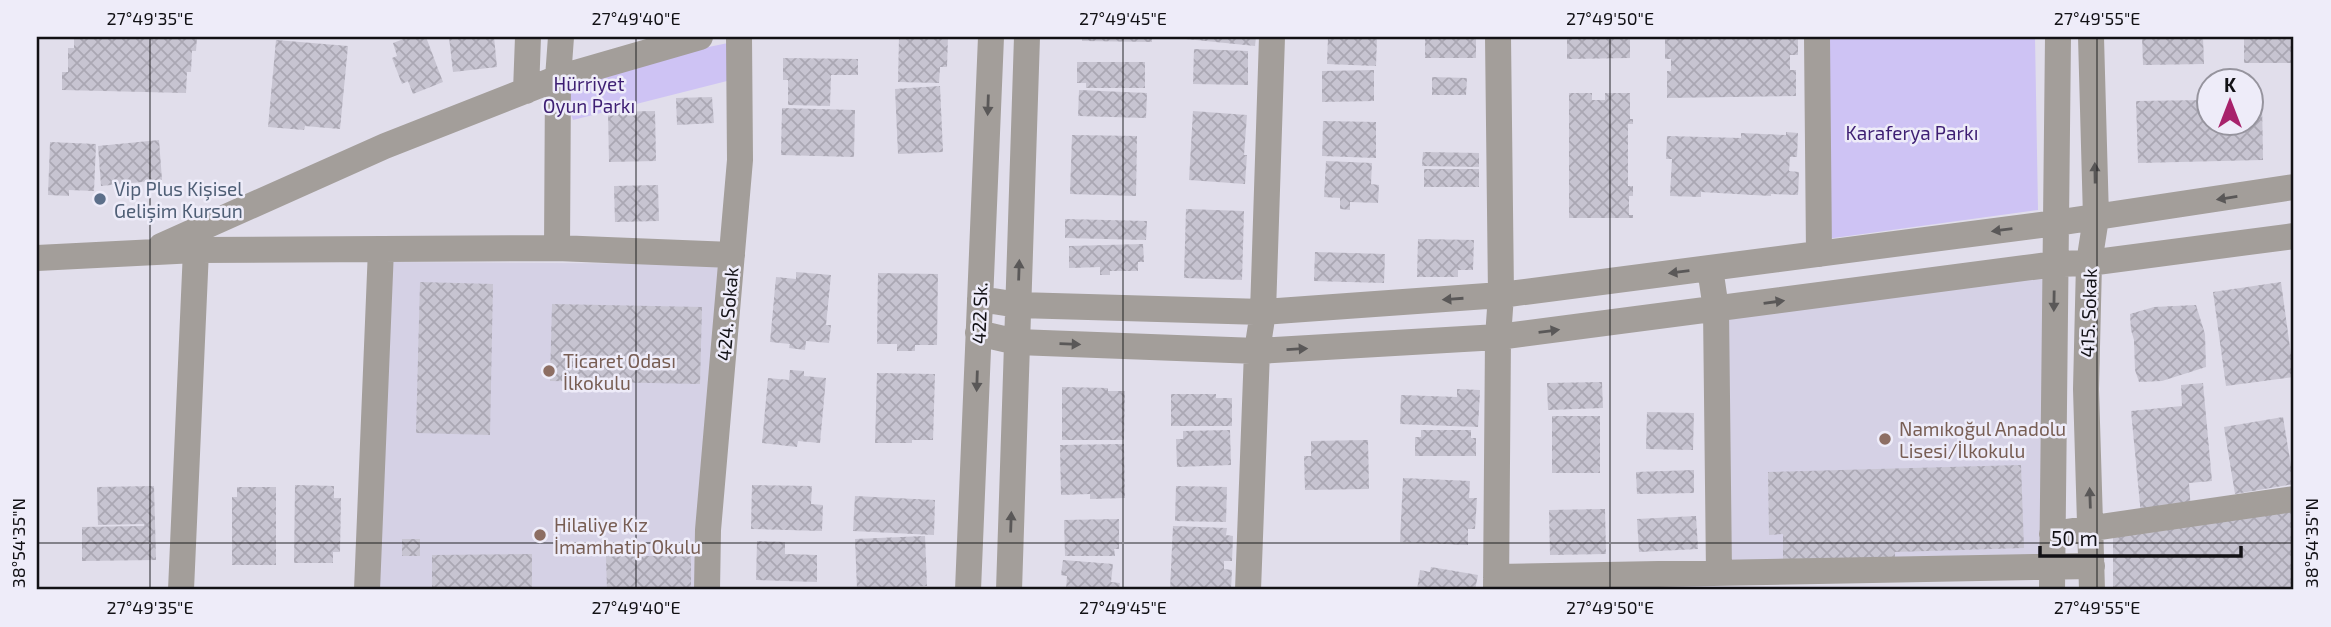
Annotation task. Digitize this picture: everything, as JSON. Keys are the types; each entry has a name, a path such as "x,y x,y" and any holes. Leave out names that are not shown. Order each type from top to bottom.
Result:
{"street":[{"path":"526,91 528,37"},
{"path":"557,248 558,78 561,37"},
{"path":"146,252 385,146 558,78 700,37"},
{"name":"424. Sokak","path":"707,590 708,530 740,159 739,37"},
{"name":"422 Sk.","path":"968,590 991,37"},
{"name":"422 Sk.","path":"1009,590 1027,37"},
{"path":"1248,590 1257,351 1263,312 1272,37"},
{"path":"1498,37 1501,295 1498,337 1496,583 1719,573 2092,578"},
{"path":"1816,37 1819,254"},
{"name":"415. Sokak","path":"2052,579 2058,37"},
{"name":"415. Sokak","path":"2091,37 2096,218 2089,263 2086,389 2092,578"},
{"path":"980,299 1018,305 1263,312 1501,295 2096,218 2294,187"},
{"path":"978,333 1017,342 1257,351 1498,337 2055,264 2089,263 2294,236"},
{"path":"37,258 196,250 557,248 732,255"},
{"path":"367,590 381,249"},
{"path":"181,590 196,250"},
{"path":"1710,268 1716,309 1719,573"},
{"path":"2052,534 2294,499"}],"shaded area":[{"name":"Ticaret Odası İlkokulu","path":"392,262 720,264 698,590 378,590"},
{"name":"Namıkoğul Anadolu Lisesi/İlkokulu","path":"2055,264 2052,568 1719,573 1716,309"}],"green space":[{"name":"Karaferya Parkı","path":"1817,37 2035,37 2038,210 1819,240"},
{"name":"Hürriyet Oyun Parkı","path":"728,43 727,81 573,120 558,78"}],"building":[{"path":"74,37 197,37 196,51 192,51 191,72 187,72 186,93 62,90 62,72 68,72 68,48 74,48"},
{"path":"409,37 426,37 443,82 413,94 408,81 402,84 392,58 397,56 393,43"},
{"path":"449,37 494,37 497,67 453,72"},
{"path":"899,37 948,37 947,67 940,67 939,83 898,82"},
{"path":"1082,37 1152,37 1152,42 1082,41"},
{"path":"1186,37 1256,37 1255,46"},
{"path":"1328,37 1377,37 1376,66 1327,64"},
{"path":"1425,37 1476,37 1476,58 1425,58"},
{"path":"1567,37 1630,37 1630,58 1567,59"},
{"path":"1665,37 1798,37 1798,55 1790,55 1790,70 1796,70 1796,96 1667,98 1667,71 1671,71 1671,59 1665,59"},
{"path":"2142,37 2203,37 2204,64 2143,65"},
{"path":"2244,37 2294,37 2294,63 2244,63"},
{"path":"276,40 348,46 340,129 268,127"},
{"path":"1194,49 1248,51 1248,85 1193,84"},
{"path":"783,58 858,59 858,75 831,75 830,106 788,105 788,80 783,80"},
{"path":"1077,62 1145,62 1145,88 1086,88 1086,83 1077,83"},
{"path":"1374,70 1374,101 1322,102 1322,71"},
{"path":"1432,77 1467,78 1466,95 1432,95"},
{"path":"940,86 943,152 898,154 895,89"},
{"path":"1079,90 1147,93 1146,118 1078,116"},
{"path":"1569,93 1592,93 1592,100 1605,100 1605,93 1630,93 1630,119 1633,119 1633,124 1628,124 1628,186 1633,186 1633,196 1629,196 1629,215 1633,215 1633,218 1569,218"},
{"path":"712,97 714,123 677,125 676,98"},
{"path":"2194,100 2194,136 2263,136 2263,160 2138,163 2136,101"},
{"path":"782,108 855,110 854,157 781,155"},
{"path":"655,111 656,161 609,162 608,112"},
{"path":"1193,111 1247,115 1245,184 1189,180"},
{"path":"1323,121 1376,122 1376,158 1322,156"},
{"path":"1786,132 1798,133 1797,157 1790,157 1789,171 1799,172 1798,195 1701,192 1701,197 1670,196 1672,159 1666,159 1667,136 1741,138 1741,133 1786,135"},
{"path":"1072,135 1137,136 1136,196 1070,194"},
{"path":"159,140 162,180 101,186 98,146"},
{"path":"50,142 96,144 94,191 69,190 69,196 48,195"},
{"path":"1423,152 1479,153 1479,167 1422,166"},
{"path":"1326,161 1372,163 1371,184 1379,185 1378,203 1350,202 1350,210 1340,209 1340,198 1324,197"},
{"path":"1424,169 1479,169 1479,187 1424,187"},
{"path":"658,185 659,221 615,222 614,186"},
{"path":"1186,209 1244,211 1242,280 1184,278"},
{"path":"1065,219 1147,221 1146,240 1065,238"},
{"path":"1418,239 1474,240 1473,270 1458,270 1458,277 1417,277"},
{"path":"1143,244 1144,262 1138,262 1138,271 1110,271 1110,275 1100,275 1100,267 1069,268 1069,246"},
{"path":"1315,252 1385,254 1384,283 1314,281"},
{"path":"796,272 831,275 826,325 831,325 829,343 806,341 805,350 789,348 790,344 770,342 776,277 796,279"},
{"path":"878,273 938,274 937,345 915,345 915,351 897,351 897,344 877,344"},
{"path":"420,282 493,284 490,435 416,433"},
{"path":"2281,282 2294,377 2226,386 2213,292"},
{"path":"552,304 702,307 700,384 550,381"},
{"path":"2196,305 2205,334 2206,367 2162,381 2139,382 2135,370 2130,314 2154,307"},
{"path":"790,370 804,371 804,376 826,378 820,443 798,441 797,447 762,443 768,378 789,380"},
{"path":"877,373 935,374 933,440 875,443"},
{"path":"1602,382 1603,408 1548,410 1547,383"},
{"path":"2203,383 2212,481 2189,483 2191,511 2141,515 2131,411 2182,406 2181,385"},
{"path":"1062,387 1125,391 1124,440 1062,440"},
{"path":"1457,389 1480,390 1478,427 1400,424 1401,395 1457,397"},
{"path":"1171,394 1216,394 1216,398 1232,398 1232,426 1171,426"},
{"path":"1647,412 1694,413 1693,450 1646,449"},
{"path":"1552,416 1600,416 1600,473 1552,473"},
{"path":"2283,417 2294,484 2235,494 2224,427"},
{"path":"1230,430 1231,465 1177,467 1176,439 1183,439 1183,431"},
{"path":"1421,430 1471,430 1471,438 1476,438 1476,456 1415,456 1415,437 1421,437"},
{"path":"1368,440 1369,489 1305,490 1304,456 1311,456 1311,441"},
{"path":"1124,444 1125,498 1090,499 1090,494 1061,495 1060,445"},
{"path":"2021,465 2024,548 1895,552 1895,560 1783,562 1783,534 1769,535 1768,472"},
{"path":"1694,470 1694,493 1637,494 1636,472"},
{"path":"1403,478 1470,481 1469,498 1477,498 1475,529 1468,529 1468,545 1400,542"},
{"path":"295,485 334,486 334,498 341,498 340,552 333,552 333,563 294,563"},
{"path":"752,485 812,486 811,504 823,505 822,531 751,529"},
{"path":"154,486 156,560 82,561 82,527 144,526 98,525 97,487"},
{"path":"1176,486 1227,487 1226,522 1175,521"},
{"path":"237,487 276,487 276,565 232,565 232,497 237,497"},
{"path":"855,496 935,500 934,535 853,531"},
{"path":"1605,509 1606,554 1550,555 1549,510"},
{"path":"2294,509 2294,590 2113,590 2113,531"},
{"path":"1696,516 1698,549 1639,552 1637,519"},
{"path":"1119,519 1119,549 1114,549 1115,556 1065,556 1064,520"},
{"path":"1173,526 1227,528 1226,535 1233,536 1232,561 1224,561 1224,569 1232,570 1231,590 1170,590"},
{"path":"925,536 927,586 857,589 855,539"},
{"path":"402,539 420,539 420,556 402,556"},
{"path":"757,541 785,542 785,554 817,555 817,582 756,580"},
{"path":"532,554 532,590 432,590 432,555"},
{"path":"606,556 691,556 691,590 607,590"},
{"path":"1063,560 1113,564 1111,582 1120,583 1119,590 1066,590 1067,576 1061,575"},
{"path":"1431,567 1478,575 1475,590 1417,590 1420,570 1430,572"}],"place":[{"name":"Vip Plus Kişisel Gelişim Kursun","path":"100,199"},
{"name":"Ticaret Odası İlkokulu","path":"549,371"},
{"name":"Namıkoğul Anadolu Lisesi/İlkokulu","path":"1885,439"},
{"name":"Hilaliye Kız İmamhatip Okulu","path":"540,535"}]}
